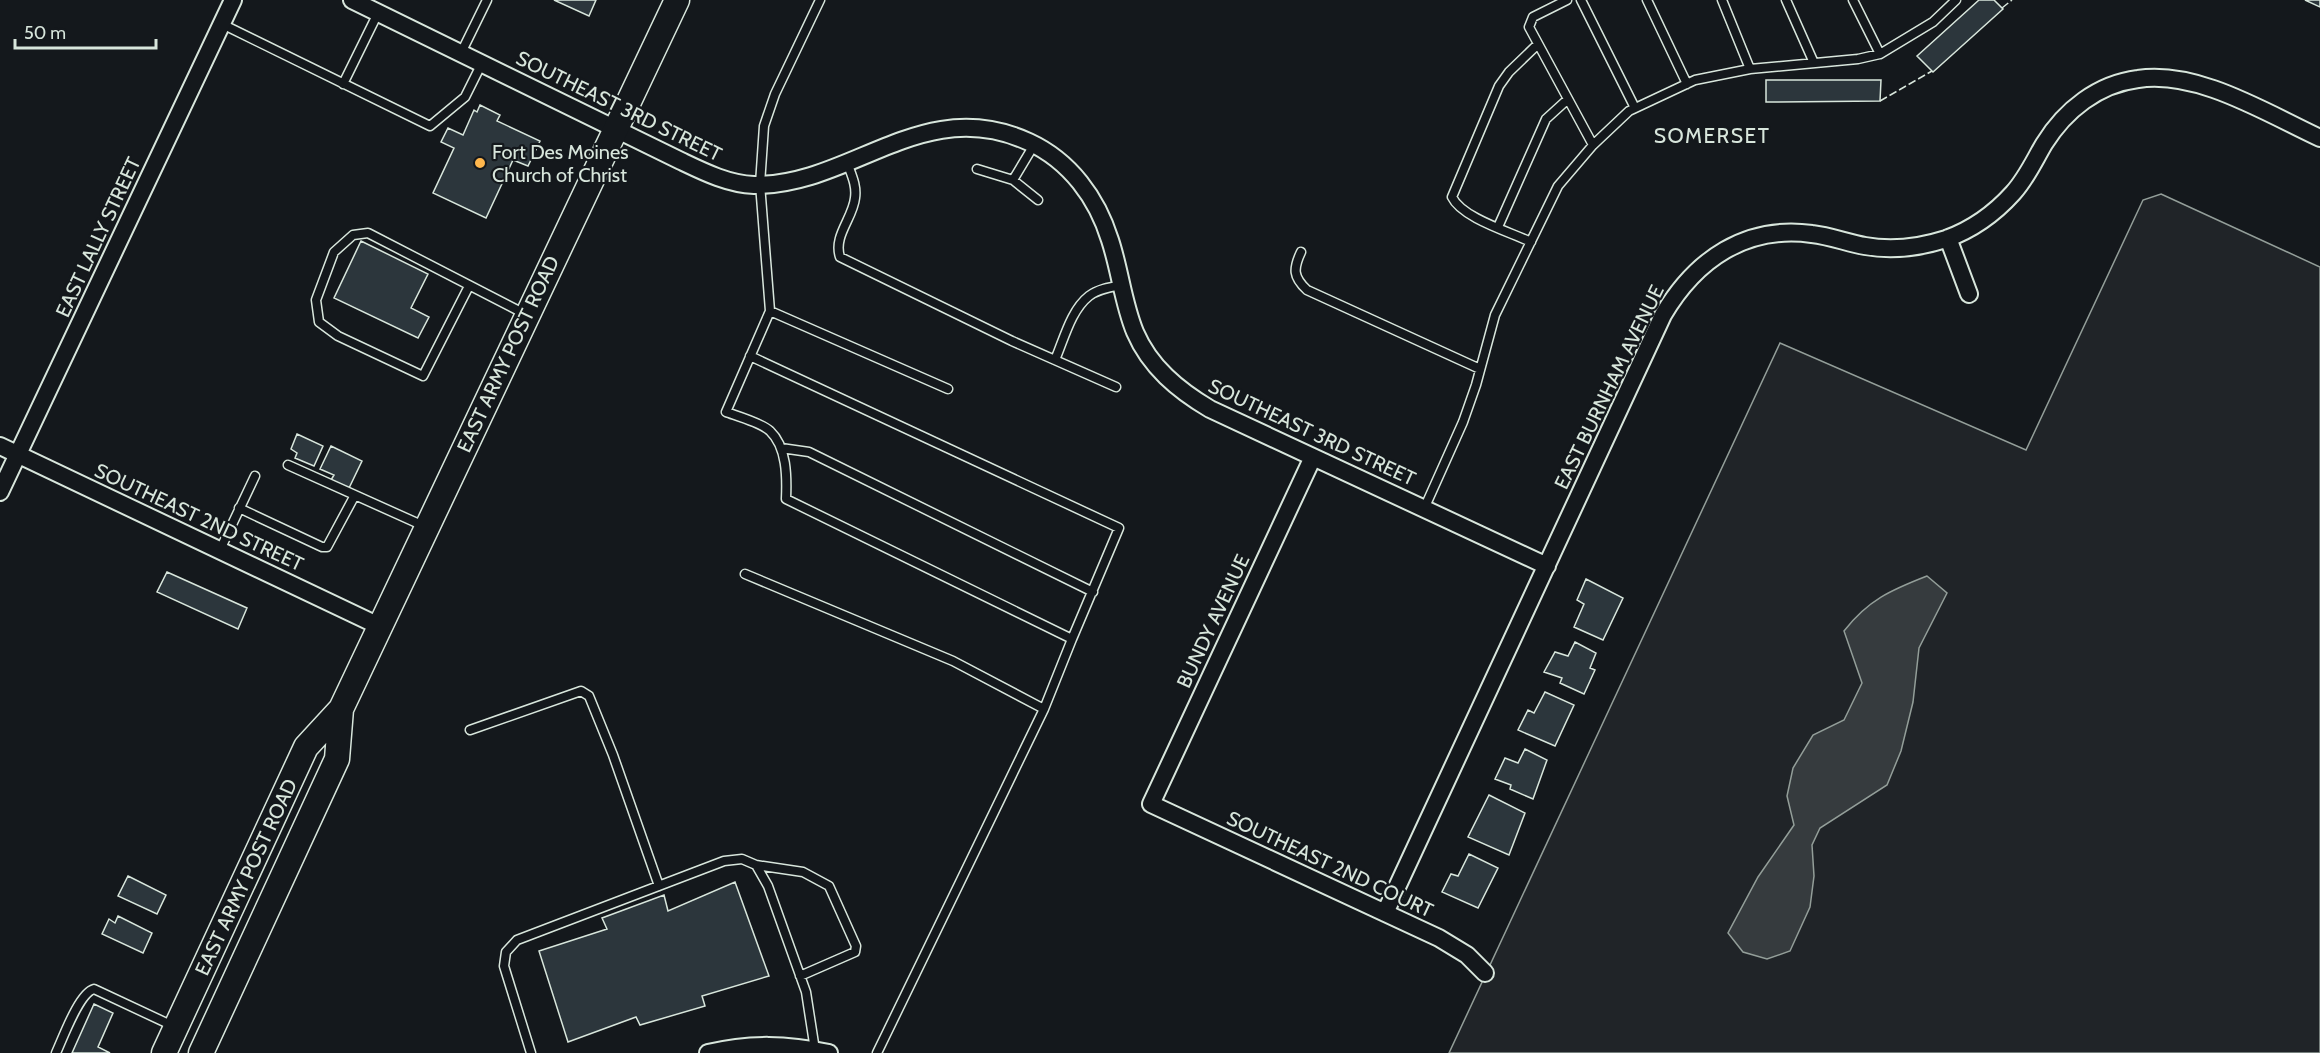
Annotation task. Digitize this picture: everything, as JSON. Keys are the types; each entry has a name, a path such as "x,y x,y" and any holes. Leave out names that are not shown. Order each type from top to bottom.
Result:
{"main road":[{"name":"EAST ARMY POST ROAD","path":"164,1053 306,747 341,709 677,0"},
{"name":"EAST ARMY POST ROAD","path":"201,1053 337,759 341,709"}],"street":[{"name":"EAST LALLY STREET","path":"0,492 233,0"},
{"name":"SOUTHEAST 3RD STREET","path":"352,0 705,172 729,181 777,184 808,176 926,132 952,128 978,128 1005,132 1034,145 1052,155 1090,194 1104,223 1136,333 1149,357 1166,378 1185,395 1210,409 1546,566"},
{"name":"EAST BURNHAM AVENUE","path":"1385,913 1663,315 1693,273 1713,256 1737,243 1789,232 1814,234 1868,247 1921,246 1948,238 1995,211 2014,193 2057,125 2073,107 2114,84 2137,79 2163,77 2188,80 2213,88 2320,138"},
{"path":"1948,238 1969,294"},
{"name":"SOUTHEAST 2ND STREET","path":"0,446 379,626"},
{"name":"BUNDY AVENUE","path":"1151,804 1312,457"},
{"name":"SOUTHEAST 2ND COURT","path":"1151,804 1439,938 1467,955 1485,973"},
{"path":"708,1053 734,1047 766,1045 822,1051"}],"lane":[{"path":"461,53 487,0"},
{"path":"820,0 775,94 764,126 760,184 770,311 726,412 770,430 781,448 787,474 786,499 1072,639"},
{"path":"1567,0 1533,17 1529,27 1593,145"},
{"path":"1581,0 1635,108"},
{"path":"1647,0 1687,84"},
{"path":"1722,0 1750,69"},
{"path":"1786,0 1814,63"},
{"path":"1853,0 1880,54"},
{"path":"1424,509 1463,422 1495,315 1558,186 1593,145 1629,111 1695,81 1750,69 1858,59 1880,54 1933,22 1956,0"},
{"path":"343,84 378,13"},
{"path":"222,24 430,126 465,97 482,63"},
{"path":"1531,242 1464,212 1452,197 1499,86 1509,72 1538,44"},
{"path":"1498,227 1546,119 1568,99"},
{"path":"1013,180 1034,145"},
{"path":"847,161 855,183 855,200 838,244 840,257 1116,387"},
{"path":"977,169 1013,180 1038,200"},
{"path":"468,286 423,376 338,336 318,321 316,300 334,252 352,235 368,233 527,315"},
{"path":"1301,252 1294,267 1294,274 1307,290 1480,369"},
{"path":"1055,360 1076,311 1089,296 1100,290 1122,285"},
{"path":"770,311 948,389"},
{"path":"750,356 1119,528 1044,709 877,1053"},
{"path":"781,448 809,452 1093,592"},
{"path":"288,465 426,528"},
{"path":"219,550 255,476"},
{"path":"239,508 322,547 327,547 355,495"},
{"path":"745,574 953,661 1044,709"},
{"path":"470,730 581,691 589,696 609,745 659,886"},
{"path":"531,1053 504,966 506,952 517,940 724,861 742,859 756,865 803,872 829,886 856,946 855,952 800,976"},
{"path":"756,865 768,886 806,992 822,1051"},
{"path":"56,1053 82,999 87,991 94,989 176,1028"}],"shaded area":[{"path":"2161,194 2320,267 2320,1053 1449,1053 1780,343 2026,450 2143,200"},
{"path":"1927,576 1947,593 1919,648 1913,702 1901,751 1887,785 1820,828 1812,845 1814,876 1810,907 1790,951 1767,959 1743,952 1728,933 1758,877 1794,825 1787,796 1793,768 1813,735 1844,720 1862,683 1844,631 1862,611 1881,597"}],"building":[{"path":"554,0 596,0 589,16"},
{"path":"1979,0 1994,0 2003,9 1933,72 1917,56"},
{"path":"2305,0 2320,0 2320,7"},
{"path":"1766,80 1881,80 1880,101 1766,102"},
{"name":"Fort Des Moines Church of Christ","path":"480,105 500,115 497,121 540,141 528,166 513,160 486,218 433,193 454,148 441,142 448,128 463,135 474,110 477,112"},
{"path":"361,241 428,274 411,308 429,317 418,338 334,298"},
{"path":"297,434 323,446 314,466 295,458 297,453 291,449"},
{"path":"331,446 362,461 349,488 331,480 334,475 320,469"},
{"path":"167,572 247,608 238,629 157,592"},
{"path":"1586,579 1623,598 1603,640 1574,627 1584,604 1577,600"},
{"path":"1575,642 1596,653 1590,668 1595,670 1584,694 1560,683 1562,678 1544,672 1555,652 1568,656"},
{"path":"1545,692 1574,705 1555,746 1518,730 1528,710 1534,713"},
{"path":"1525,749 1547,760 1533,799 1510,789 1511,785 1495,779 1505,758 1518,763"},
{"path":"1489,795 1525,813 1509,855 1468,837"},
{"path":"1469,854 1498,868 1478,908 1442,892 1451,874 1458,876"},
{"path":"128,876 166,895 157,914 118,896"},
{"path":"735,882 769,976 702,996 705,1006 640,1025 636,1017 568,1042 539,951 607,929 602,918 664,895 668,911"},
{"path":"118,916 152,933 143,953 102,934 109,919 115,923"},
{"path":"94,1004 113,1013 98,1047 110,1053 72,1053"}],"fence":[{"path":"2002,8 2012,0"},
{"path":"1880,101 1932,71"}],"place":[{"name":"Fort Des Moines Church of Christ","path":"480,163"}],"district":[{"name":"SOMERSET","path":"1712,136"}]}
